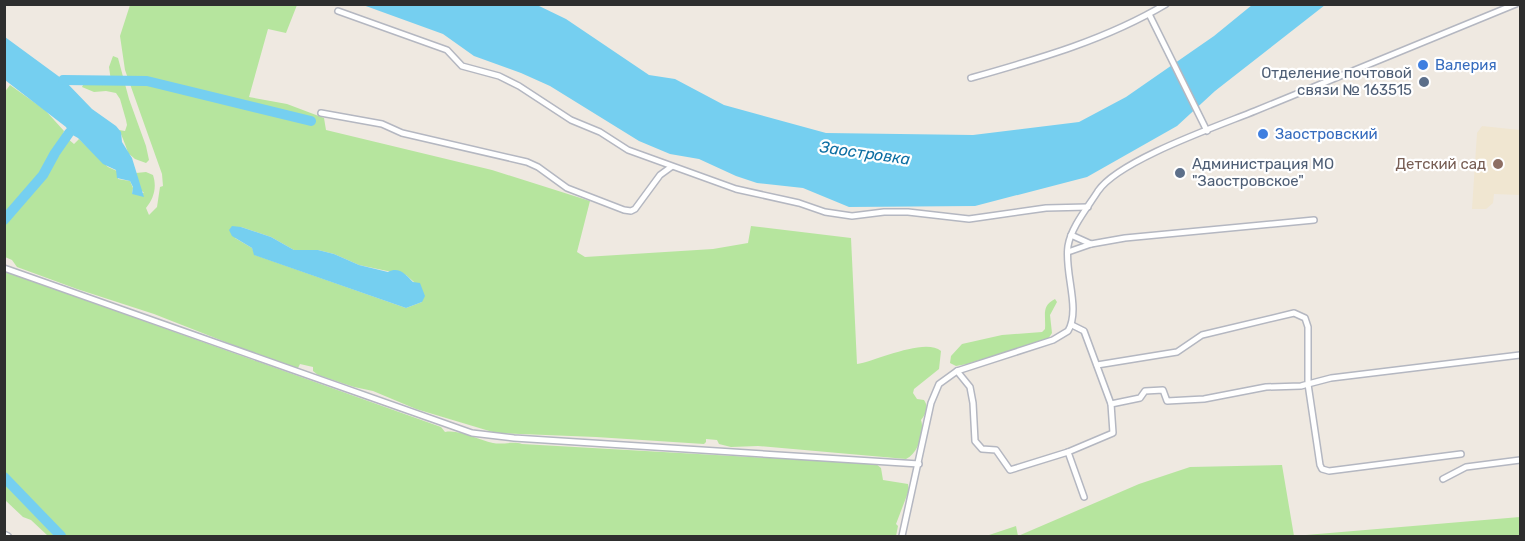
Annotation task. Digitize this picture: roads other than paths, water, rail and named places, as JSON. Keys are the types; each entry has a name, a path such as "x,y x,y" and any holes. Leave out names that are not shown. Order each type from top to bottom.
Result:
{"street":[{"path":"970,78 1078,45 1149,14 1166,4"},
{"path":"902,537 935,392 946,377 957,371 1053,340 1068,331 1073,317 1068,252 1071,236 1100,189 1111,178 1146,156 1516,4"},
{"path":"338,11 447,50 462,66 499,76 519,86 571,120 600,132 628,150 736,189 799,203 825,212 852,216 908,212 969,219 1046,208 1088,207"},
{"path":"1149,14 1207,130"},
{"path":"321,113 382,124 402,133 527,162 538,166 567,188 624,210 635,209 660,175 671,167"},
{"path":"1068,252 1091,244 1125,238 1314,220"},
{"path":"1071,236 1091,244"},
{"path":"4,268 472,433 514,438 919,464"},
{"path":"1096,365 1177,352 1202,335 1294,313 1305,318 1308,327 1308,384 1322,469 1329,471 1461,454"},
{"path":"957,371 970,387 975,441 982,449 996,450 1010,470 1068,452 1113,433 1111,404 1084,331 1072,325"},
{"path":"1111,404 1140,398 1145,391 1163,390 1167,401 1204,399 1266,387 1301,386 1320,380 1521,355"},
{"path":"1068,452 1084,497"},
{"path":"1443,479 1466,466 1521,460"}],"water":[{"name":"Заостровка","path":"363,5 537,5 566,19 649,75 675,79 724,105 826,133 973,135 1079,122 1126,97 1214,36 1252,5 1325,5 1215,91 1177,126 1087,177 975,206 849,207 803,188 757,183 699,159 670,154 639,141 550,86 474,56 443,34"},
{"path":"5,37 65,81 92,109 116,126 132,158 144,197 132,194 133,187 130,181 117,178 116,170 103,164 78,138 69,133 66,127 5,80"},
{"path":"232,226 271,237 294,250 318,250 359,265 388,272 399,271 413,282 420,283 425,296 422,302 406,308 254,255 252,248 232,236 229,230"}],"waterway":[{"path":"63,80 147,81 311,121"},
{"path":"4,220 43,175 69,133"},
{"path":"4,477 61,536"}],"place":[{"name":"Валерия","path":"1423,65"},
{"name":"Отделение почтовой связи № 163515","path":"1424,82"},
{"name":"Заостровский","path":"1263,134"},
{"name":"Детский сад","path":"1498,164"},
{"name":"Администрация МО \"Заостровское\"","path":"1180,173"}]}
